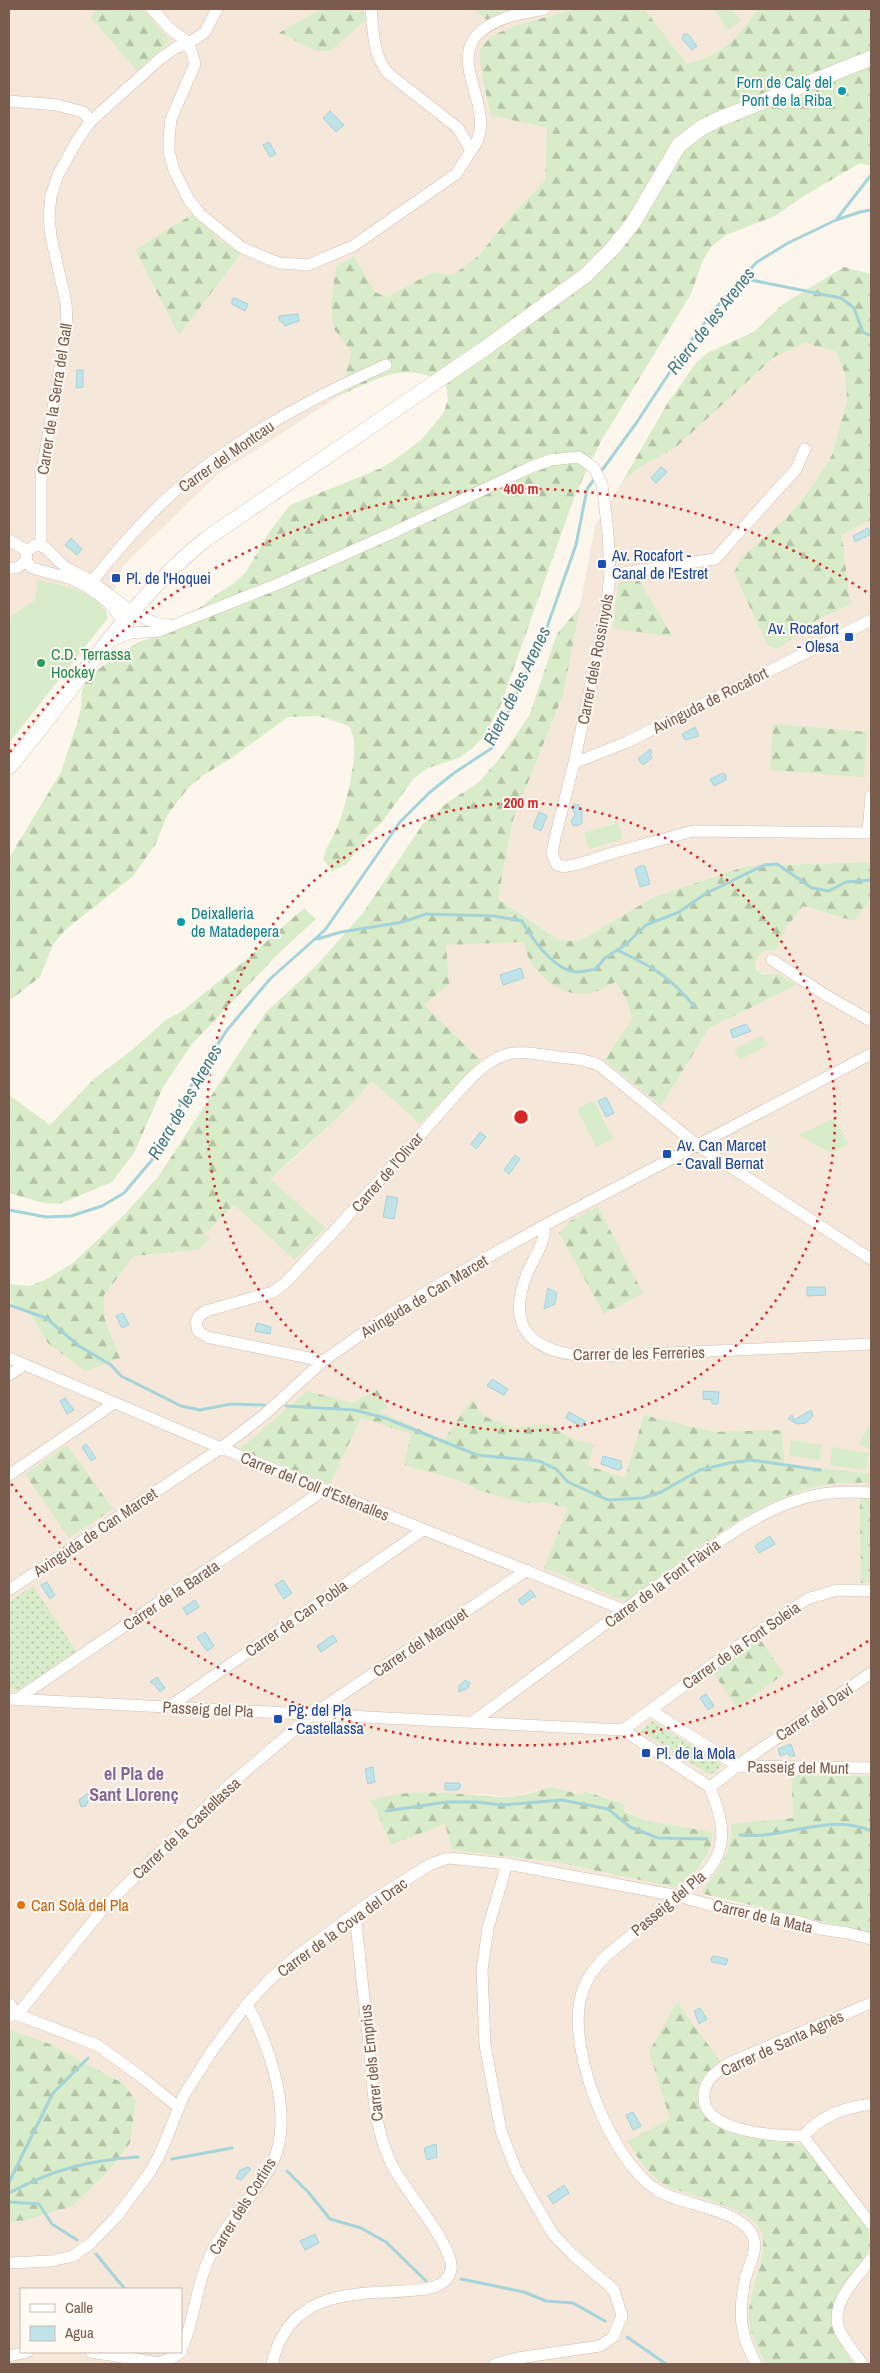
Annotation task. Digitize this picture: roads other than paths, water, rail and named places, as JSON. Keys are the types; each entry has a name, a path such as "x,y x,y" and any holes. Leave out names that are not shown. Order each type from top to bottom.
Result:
{"street":[{"path":"152,9 170,29 189,43 195,64 171,119 169,137 169,152 174,170 189,200 200,214 241,247 280,263 308,264 353,246 456,174 481,135 482,119 466,62 473,40 484,30 510,16 544,9"},
{"name":"Carrer de la Serra del Gall","path":"45,549 41,476 67,329 66,303 51,237 49,217 58,175 78,139 91,122 162,58 177,47 189,43 205,32 217,9"},
{"path":"371,9 375,51 380,64 389,74 458,128 471,151"},
{"path":"9,767 128,617 180,560 206,539 477,354 586,275 612,249 633,223 680,145 701,128 725,116 871,58"},
{"path":"12,99 83,112 91,122"},
{"name":"Carrer del Montcau","path":"90,584 156,509 203,468 314,399 352,379 386,365"},
{"path":"610,576 708,562 715,559 796,469 805,449"},
{"name":"Carrer dels Rossinyols","path":"109,642 121,635 149,628 159,631 176,625 345,554 529,468 565,457 579,457 588,462 599,475 605,502 610,576 606,610 574,763 552,854 554,861 560,866 582,863 693,831 870,833"},
{"path":"9,540 27,556 32,568 90,584"},
{"path":"9,568 17,568 34,545 45,549 128,617 134,630 149,628 147,614 148,594"},
{"path":"40,569 48,564 45,549"},
{"name":"Avinguda de Rocafort","path":"574,763 627,742 871,620"},
{"path":"870,833 871,796"},
{"path":"772,960 827,996 871,1021"},
{"name":"Carrer de l'Olivar","path":"323,1361 206,1337 198,1331 196,1322 199,1316 206,1312 273,1292 284,1284 337,1228 468,1080 490,1061 507,1053 517,1052 593,1062 620,1080 697,1145"},
{"name":"Avinguda de Can Marcet","path":"9,1590 221,1448 264,1415 323,1361 380,1321 437,1286 545,1225 871,1054"},
{"path":"697,1145 871,1259"},
{"name":"Carrer de les Ferreries","path":"545,1225 544,1243 523,1284 520,1310 528,1334 538,1345 546,1349 582,1356 602,1356 871,1344"},
{"name":"Carrer del Coll d'Estenalles","path":"9,1358 221,1448 624,1610"},
{"path":"9,1375 24,1365"},
{"path":"9,1475 114,1403"},
{"name":"Carrer de la Barata","path":"13,1699 324,1490"},
{"name":"Carrer de la Font Flàvia","path":"473,1722 624,1610 741,1527 765,1514 804,1498 857,1491 871,1493"},
{"name":"Carrer de Can Pobla","path":"168,1707 423,1530"},
{"name":"Carrer del Marquet","path":"313,1714 527,1570"},
{"name":"Carrer de la Font Soleia","path":"623,1730 738,1646 807,1600 837,1590 871,1591"},
{"name":"Carrer del Daví","path":"710,1787 871,1673"},
{"name":"Passeig del Pla","path":"13,1699 623,1730"},
{"name":"Passeig del Munt","path":"650,1710 738,1766 871,1768"},
{"name":"Carrer de la Castellassa","path":"12,2016 107,1904 227,1787 313,1714"},
{"path":"623,1730 710,1787"},
{"name":"Passeig del Pla","path":"710,1787 723,1832 717,1861 592,1970 580,2000 578,2030 581,2050 599,2109 609,2131 631,2166 656,2190 672,2198 738,2220 747,2226 752,2234 755,2248 745,2279 741,2321 743,2336 756,2364"},
{"name":"Carrer de la Cova del Drac","path":"9,2263 51,2261 73,2256 91,2243 117,2216 150,2172 160,2154 178,2107 214,2048 246,2004 297,1956 355,1914 431,1864 448,1858 507,1864"},
{"path":"495,2364 518,2358 600,2346 613,2337 622,2316 614,2290 572,2254 552,2232 516,2170 501,2131 485,2045 482,1970 488,1928 507,1864"},
{"name":"Carrer de la Mata","path":"507,1864 678,1896 718,1907 800,1922 820,1929 871,1939"},
{"name":"Carrer dels Emprius","path":"272,2364 275,2352 288,2326 297,2316 310,2307 334,2297 430,2288 446,2280 452,2267 452,2261 445,2244 397,2175 378,2129 355,1914"},
{"path":"9,2003 12,2016 96,2045 133,2070 178,2107"},
{"name":"Carrer de Santa Agnès","path":"803,2136 758,2132 720,2122 710,2114 704,2099 707,2083 711,2076 729,2063 871,2003"},
{"name":"Carrer dels Cortins","path":"182,2347 206,2263 226,2228 268,2171 278,2148 280,2118 278,2086 270,2056 246,2004"},
{"path":"871,2104 840,2109 825,2116 803,2136 871,2224"},
{"path":"862,2364 841,2333 838,2314 843,2297 855,2277 871,2259"},
{"path":"9,2356 22,2353"},
{"name":"Carrer dels Cortins","path":"97,2353 159,2363 170,2359 178,2353"}],"water":[{"path":"684,34 688,34 697,46 692,50 682,39"},
{"path":"330,111 344,125 336,132 323,118"},
{"path":"269,142 276,154 270,157 263,145"},
{"path":"235,298 248,304 245,311 232,304 232,299"},
{"path":"298,314 299,321 285,326 279,320 279,316"},
{"path":"77,370 83,370 83,387 76,388"},
{"path":"661,467 667,472 656,483 651,478"},
{"path":"868,528 871,534 855,542 853,536"},
{"path":"71,538 82,549 77,555 65,545"},
{"path":"695,727 699,736 685,740 682,734"},
{"path":"650,749 652,758 643,765 638,759"},
{"path":"723,773 726,775 726,780 714,786 710,779"},
{"path":"574,804 579,805 582,811 582,823 577,826 573,825 571,821 575,815 572,807"},
{"path":"539,812 547,816 541,831 533,827"},
{"path":"639,866 645,866 650,884 640,887 635,869"},
{"path":"521,968 524,978 503,985 500,975"},
{"path":"746,1024 751,1031 733,1038 730,1030"},
{"path":"606,1097 614,1113 606,1117 598,1101"},
{"path":"480,1132 486,1137 476,1149 471,1144"},
{"path":"515,1155 520,1159 509,1174 504,1170"},
{"path":"387,1196 398,1198 394,1219 383,1217"},
{"path":"807,1287 825,1287 826,1295 807,1296"},
{"path":"548,1288 557,1293 555,1304 544,1309"},
{"path":"123,1313 129,1325 122,1328 116,1316"},
{"path":"257,1323 271,1327 270,1334 255,1331"},
{"path":"492,1379 508,1389 504,1395 487,1386"},
{"path":"703,1391 719,1392 718,1404 712,1404 712,1400 703,1399"},
{"path":"65,1398 74,1410 67,1414 60,1401"},
{"path":"811,1410 813,1416 806,1423 797,1424 788,1419 792,1415 794,1420"},
{"path":"569,1412 585,1421 582,1427 566,1418"},
{"path":"86,1444 96,1458 91,1461 82,1447"},
{"path":"603,1456 621,1461 622,1468 618,1470 601,1464"},
{"path":"770,1536 775,1544 759,1553 755,1546"},
{"path":"283,1580 292,1593 284,1599 275,1585"},
{"path":"47,1582 55,1595 50,1599 41,1585"},
{"path":"531,1590 536,1597 522,1605 518,1600"},
{"path":"195,1600 199,1607 187,1615 183,1608"},
{"path":"205,1632 214,1646 207,1651 197,1637"},
{"path":"333,1635 337,1641 321,1652 317,1646"},
{"path":"157,1677 165,1688 160,1692 150,1682"},
{"path":"465,1680 470,1683 468,1688 459,1692 459,1686"},
{"path":"706,1694 714,1706 708,1710 700,1698"},
{"path":"791,1744 795,1756 789,1756 788,1753 780,1756 778,1749"},
{"path":"373,1767 375,1782 368,1784 365,1769"},
{"path":"445,1783 459,1783 461,1786 458,1790 445,1790"},
{"path":"91,1791 98,1797 88,1801 86,1806 81,1807 79,1800"},
{"path":"713,1956 728,1959 726,1965 712,1962 711,1958"},
{"path":"700,2008 707,2019 699,2024 694,2011"},
{"path":"633,2112 641,2126 633,2130 626,2115"},
{"path":"436,2144 437,2157 427,2160 424,2148"},
{"path":"248,2167 251,2169 241,2180 236,2178 240,2170"},
{"path":"564,2185 569,2193 553,2204 548,2196"},
{"path":"315,2234 319,2243 305,2250 300,2241"}],"waterway":[{"path":"836,220 871,175"},
{"name":"Riera de les Arenes","path":"600,473 637,422 687,346 730,290 757,262 788,243 836,220 871,210"},
{"path":"741,278 841,298 854,308 863,332 871,336"},
{"name":"Riera de les Arenes","path":"9,1210 46,1217 71,1216 102,1206 124,1193 157,1154 184,1097 227,1030 270,979 325,930 400,822 429,793 454,773 492,748 547,627 576,545 587,489 596,477"},
{"path":"317,939 341,932 403,922 426,914 494,916 522,921 544,953 552,960 568,970 581,972 596,969 605,958 625,945 646,925 679,912 705,894 764,865 777,864 812,888 829,891 846,882 871,880"},
{"path":"617,950 660,973 677,987 695,1007"},
{"path":"9,1305 46,1318 79,1346 111,1365 121,1376 181,1406 200,1410 231,1404 264,1405"},
{"path":"286,1406 354,1410 385,1418 477,1455 539,1461 556,1469 568,1482 608,1500 643,1498 661,1492 700,1470 729,1463 751,1460 820,1470"},
{"path":"386,1811 447,1802 477,1802 501,1805 562,1800 608,1809 630,1827 658,1838 707,1839"},
{"path":"740,1835 773,1834 822,1825 839,1824 871,1831"},
{"path":"9,2182 53,2093 88,2058"},
{"path":"172,2159 232,2148"},
{"path":"9,2193 56,2172 103,2161 138,2157"},
{"path":"287,2171 309,2193 330,2219 361,2228 386,2242 426,2281"},
{"path":"9,2202 39,2204 52,2224 77,2240"},
{"path":"96,2254 124,2288"},
{"path":"461,2279 524,2292 546,2301 573,2303 605,2321"},
{"path":"627,2337 666,2364"}],"place":[{"name":"Forn de Calç del Pont de la Riba","path":"842,91"},
{"name":"Av. Rocafort - Canal de l'Estret","path":"602,564"},
{"name":"Pl. de l'Hoquei","path":"116,578"},
{"name":"Av. Rocafort - Olesa","path":"849,637"},
{"name":"C.D. Terrassa Hockey","path":"41,663"},
{"name":"Deixalleria de Matadepera","path":"181,922"},
{"name":"Av. Can Marcet - Cavall Bernat","path":"667,1154"},
{"name":"Pg. del Pla - Castellassa","path":"278,1719"},
{"name":"Pl. de la Mola","path":"646,1753"},
{"name":"Can Solà del Pla","path":"21,1905"}],"district":[{"name":"el Pla de Sant Llorenç","path":"134,1784"}]}
